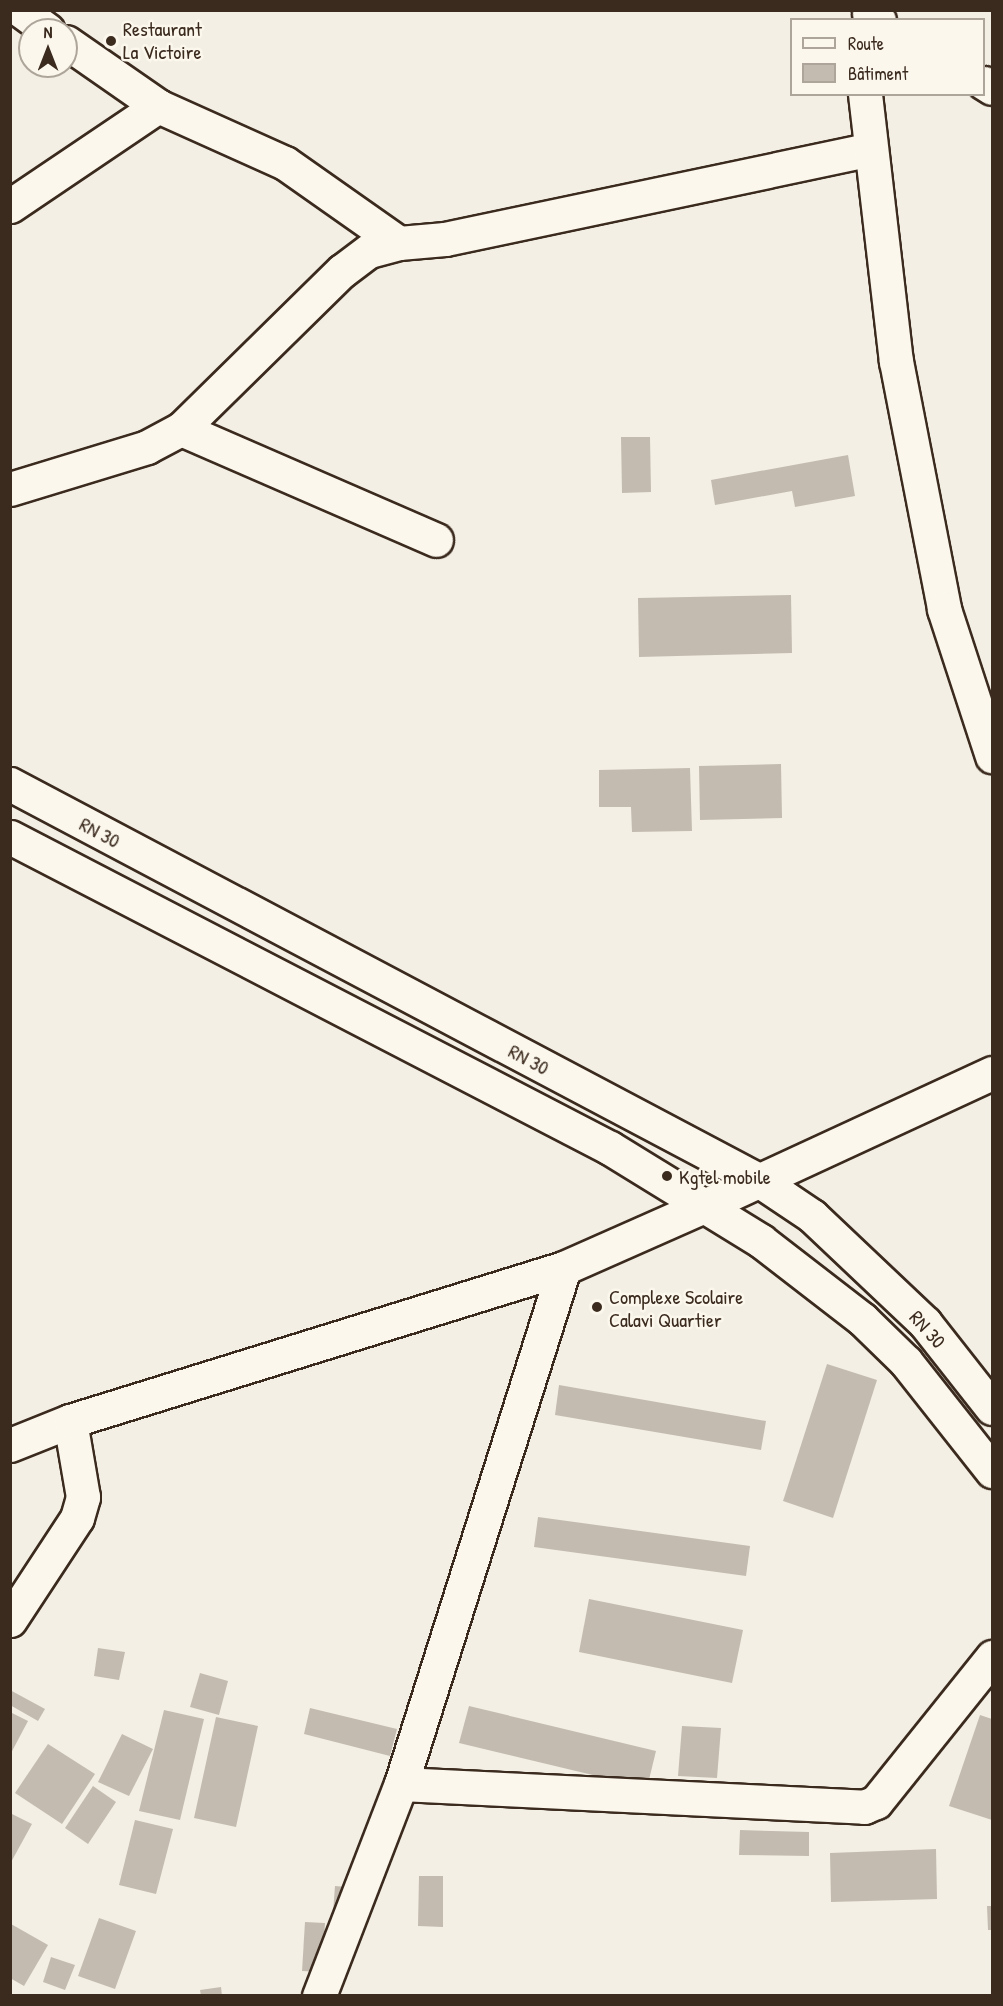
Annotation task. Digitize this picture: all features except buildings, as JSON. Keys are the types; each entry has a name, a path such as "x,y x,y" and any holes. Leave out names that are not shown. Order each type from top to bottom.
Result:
{"street":[{"path":"78,50 158,106 285,163 399,243"},
{"path":"865,96 869,150 896,362 944,609 993,756"},
{"path":"10,206 158,106"},
{"path":"10,489 147,447 181,429 342,271 369,251 399,243 445,239 869,150"},
{"path":"181,429 436,540"},
{"name":"RN 30","path":"10,784 760,1180 812,1216 925,1323 993,1408"},
{"name":"RN 30","path":"10,837 610,1148 761,1241 862,1318 906,1362 993,1471"},
{"path":"10,1445 70,1421 564,1268 993,1073"},
{"path":"319,1995 401,1784 564,1268"},
{"path":"10,1620 77,1518 83,1497 70,1421"},
{"path":"401,1784 864,1807 876,1802 993,1657"}],"place":[{"name":"Restaurant La Victoire","path":"111,41"},
{"name":"Kgtel mobile","path":"667,1176"},
{"name":"Complexe Scolaire Calavi Quartier","path":"597,1307"}]}
